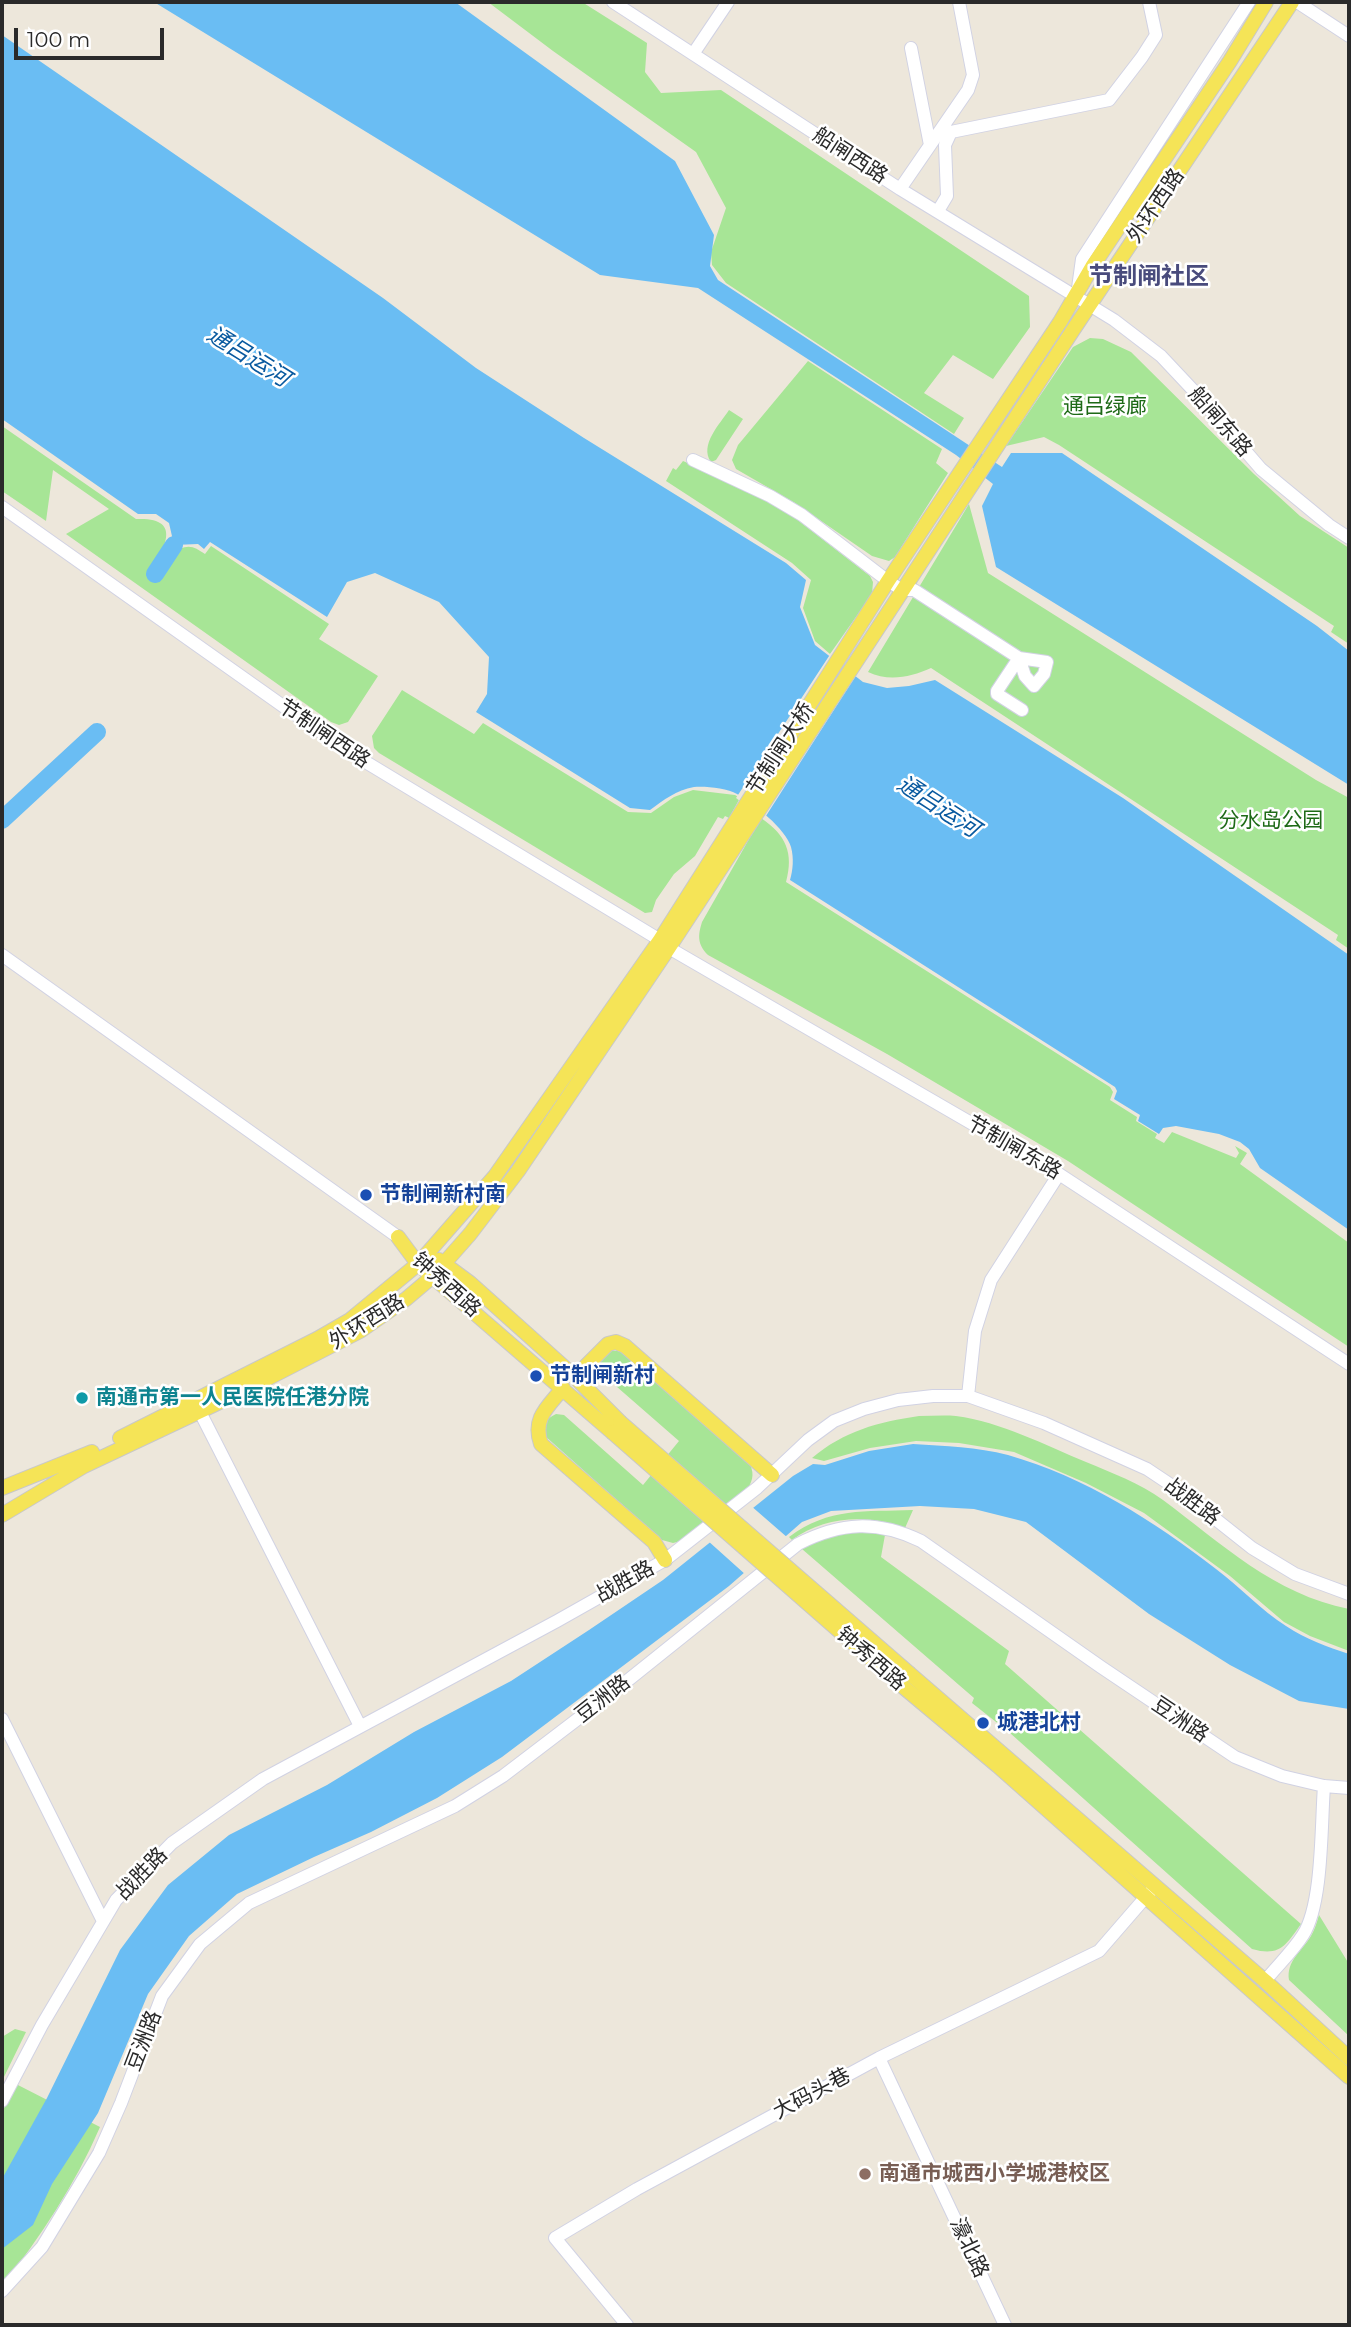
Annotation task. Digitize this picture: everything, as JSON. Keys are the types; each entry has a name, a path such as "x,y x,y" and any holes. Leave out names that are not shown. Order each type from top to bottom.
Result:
{"main road":[{"name":"外环西路","path":"888,581 1060,322 1076,293 1230,61 1266,2"},
{"name":"外环西路","path":"902,590 1295,2"},
{"name":"节制闸大桥","path":"709,872 888,581"},
{"name":"节制闸大桥","path":"709,872 902,590"},
{"name":"外环西路","path":"2,1497 243,1391 360,1331 432,1277 494,1206 519,1171 709,872"},
{"name":"外环西路","path":"2,1505 317,1339 350,1320 391,1288 423,1259 495,1176 664,944"},
{"path":"398,1237 423,1259"},
{"name":"钟秀西路","path":"423,1259 444,1264 470,1283 575,1377 616,1427"},
{"name":"钟秀西路","path":"423,1259 432,1277 563,1388 616,1427 906,1680 998,1766 1265,1981 1349,2058"},
{"path":"575,1377 608,1344 616,1342 625,1346 772,1475"},
{"path":"563,1388 540,1418 537,1432 541,1444 654,1542 665,1560"},
{"name":"外环西路","path":"2,1488 83,1462"},
{"name":"外环西路","path":"2,1515 83,1462"},
{"name":"钟秀西路","path":"1151,1891 1349,2077"}],"street":[{"name":"船闸西路","path":"613,2 900,189 1076,293 1090,306"},
{"path":"693,54 728,2"},
{"path":"900,189 968,90 973,75 958,2"},
{"path":"937,211 947,196 945,145 951,132 1110,100 1156,34 1149,2"},
{"path":"1076,293 1082,259 1249,2"},
{"path":"1295,2 1349,36"},
{"path":"911,48 930,145"},
{"name":"船闸东路","path":"1090,306 1114,320 1161,356 1261,469 1329,525 1349,537"},
{"path":"693,460 770,496 802,515 888,581 902,590 914,590 1019,658 997,694 1021,710"},
{"name":"节制闸西路","path":"2,507 369,764 664,944"},
{"name":"节制闸东路","path":"664,944 1059,1174 1349,1364"},
{"name":"钟秀西路","path":"2,955 398,1237"},
{"path":"968,1396 975,1331 991,1280 1059,1174"},
{"name":"战胜路","path":"2,2101 42,2025 116,1900 172,1843 263,1779 665,1560 772,1475 808,1440 834,1421 864,1409 898,1400 968,1396 1044,1423 1147,1469 1180,1491 1252,1548 1295,1574 1348,1591"},
{"path":"200,1410 359,1726"},
{"name":"豆洲路","path":"2,2291 42,2247 99,2152 162,1996 200,1944 248,1903 455,1806 503,1776 798,1544 819,1533 838,1528 882,1527 921,1541 1101,1667 1236,1757 1282,1776 1324,1786 1349,1788"},
{"path":"2,1719 103,1922"},
{"path":"1265,1981 1303,1936 1311,1918 1316,1899 1324,1786"},
{"name":"大码头巷","path":"627,2325 555,2238 637,2189 879,2058 1099,1951 1151,1891"},
{"name":"濠北路","path":"879,2058 1005,2325"}],"green space":[{"path":"488,2 582,2 647,43 645,72 661,93 721,90 1029,296 1030,327 993,379 953,355 924,393 964,418 954,434 726,283 712,265 711,252 726,208 696,152"},
{"name":"通吕绿廊","path":"1090,338 1103,339 1131,352 1300,516 1349,548 1349,644 1331,632 1334,626 1059,445 1044,437 1006,446 1073,347"},
{"path":"808,361 942,449 936,463 948,473 895,557 889,561 872,556 795,503 736,469 732,460 738,445"},
{"path":"729,410 743,419 716,460 711,462 707,449 709,442"},
{"path":"2,426 136,519 160,523 166,536 150,575 154,579 180,549 193,547 205,554 211,546 329,624 319,639 378,676 348,722 339,725 331,722 66,534 109,509 53,470 46,521 2,491"},
{"path":"683,461 754,492 790,514 870,576 873,582 872,594 830,654 815,641 803,608 811,580 792,563 666,481 673,468 676,470"},
{"name":"分水岛公园","path":"969,504 988,573 1316,780 1349,798 1349,949 1336,940 1338,935 931,668 900,677 884,677 868,672"},
{"path":"402,690 474,734 483,723 628,812 651,813 674,797 693,790 735,795 740,798 729,818 718,817 695,856 674,874 656,900 652,912 645,913 379,753 374,748 372,736"},
{"path":"761,818 777,831 786,846 789,862 786,882 1110,1087 1113,1092 1110,1100 1137,1117 1136,1121 1157,1134 1155,1138 1164,1143 1172,1132 1236,1158 1239,1153 1235,1146 1247,1153 1240,1164 1349,1243 1349,1347 1068,1161 887,1054 708,955 699,939 702,922"},
{"path":"608,1351 623,1353 750,1464 752,1478 746,1492 681,1541 673,1543 662,1540 545,1436 547,1420 556,1414 564,1415 643,1485 679,1441 601,1373 599,1375 599,1362"},
{"path":"919,1416 956,1416 990,1423 1145,1488 1273,1580 1322,1602 1349,1609 1349,1651 1310,1636 1284,1622 1230,1576 1144,1513 1086,1483 1014,1452 959,1443 916,1441 870,1448 824,1461 812,1458 849,1434 889,1421"},
{"path":"913,1510 905,1528 876,1521 847,1520 818,1526 792,1540 789,1537 818,1520 833,1516"},
{"path":"867,1532 885,1535 881,1557 1009,1651 1005,1664 1301,1924 1286,1943 1276,1950 1252,1949 1010,1733 972,1703 974,1698 802,1549 825,1537"},
{"path":"1319,1915 1349,1964 1349,2036 1289,1980 1292,1962 1311,1936"},
{"path":"15,2029 26,2032 2,2081 2,2037"},
{"path":"16,2084 100,2127 56,2210 2,2286 2,2112"}],"water":[{"path":"154,2 455,2 675,161 714,235 710,266 718,280 1002,467 1011,453 1062,453 1317,626 1349,651 1349,785 996,567 982,506 993,484 956,455 698,288 600,275"},
{"name":"通吕运河","path":"2,35 383,298 476,368 786,563 806,580 800,607 815,645 863,682 887,688 935,680 1123,798 1349,955 1349,1230 1260,1168 1249,1149 1240,1142 1219,1134 1176,1126 1163,1128 1159,1134 1138,1121 1140,1115 1114,1099 1117,1091 1115,1087 790,880 793,860 788,840 768,817 737,794 716,788 694,787 676,793 650,810 630,808 476,712 487,694 489,657 439,602 375,573 347,582 327,617 210,542 204,549 198,544 174,545 169,523 156,514 138,514 2,419"},
{"path":"913,1444 1008,1455 1064,1475 1118,1502 1216,1569 1286,1626 1301,1635 1349,1654 1349,1709 1299,1701 1230,1665 1149,1614 1026,1522 974,1509 920,1506 831,1511 802,1522 729,1586 502,1757 437,1798 237,1894 189,1936 148,1994 98,2113 52,2184 33,2225 2,2249 2,2179 47,2098 120,1950 168,1885 229,1835 327,1785 414,1732 511,1681 663,1580 793,1476 813,1464 825,1465 869,1451"}],"pier":[{"path":"831,653 857,674 764,819 736,798"},
{"path":"750,1505 788,1538 746,1575 707,1540"}],"waterway":[{"path":"155,574 174,545"},
{"path":"2,820 97,732"}],"place":[{"name":"节制闸新村南","path":"366,1195"},
{"name":"节制闸新村","path":"536,1376"},
{"name":"南通市第一人民医院任港分院","path":"82,1398"},
{"name":"城港北村","path":"983,1723"},
{"name":"南通市城西小学城港校区","path":"865,2174"}],"district":[{"name":"节制闸社区","path":"1149,277"}]}
